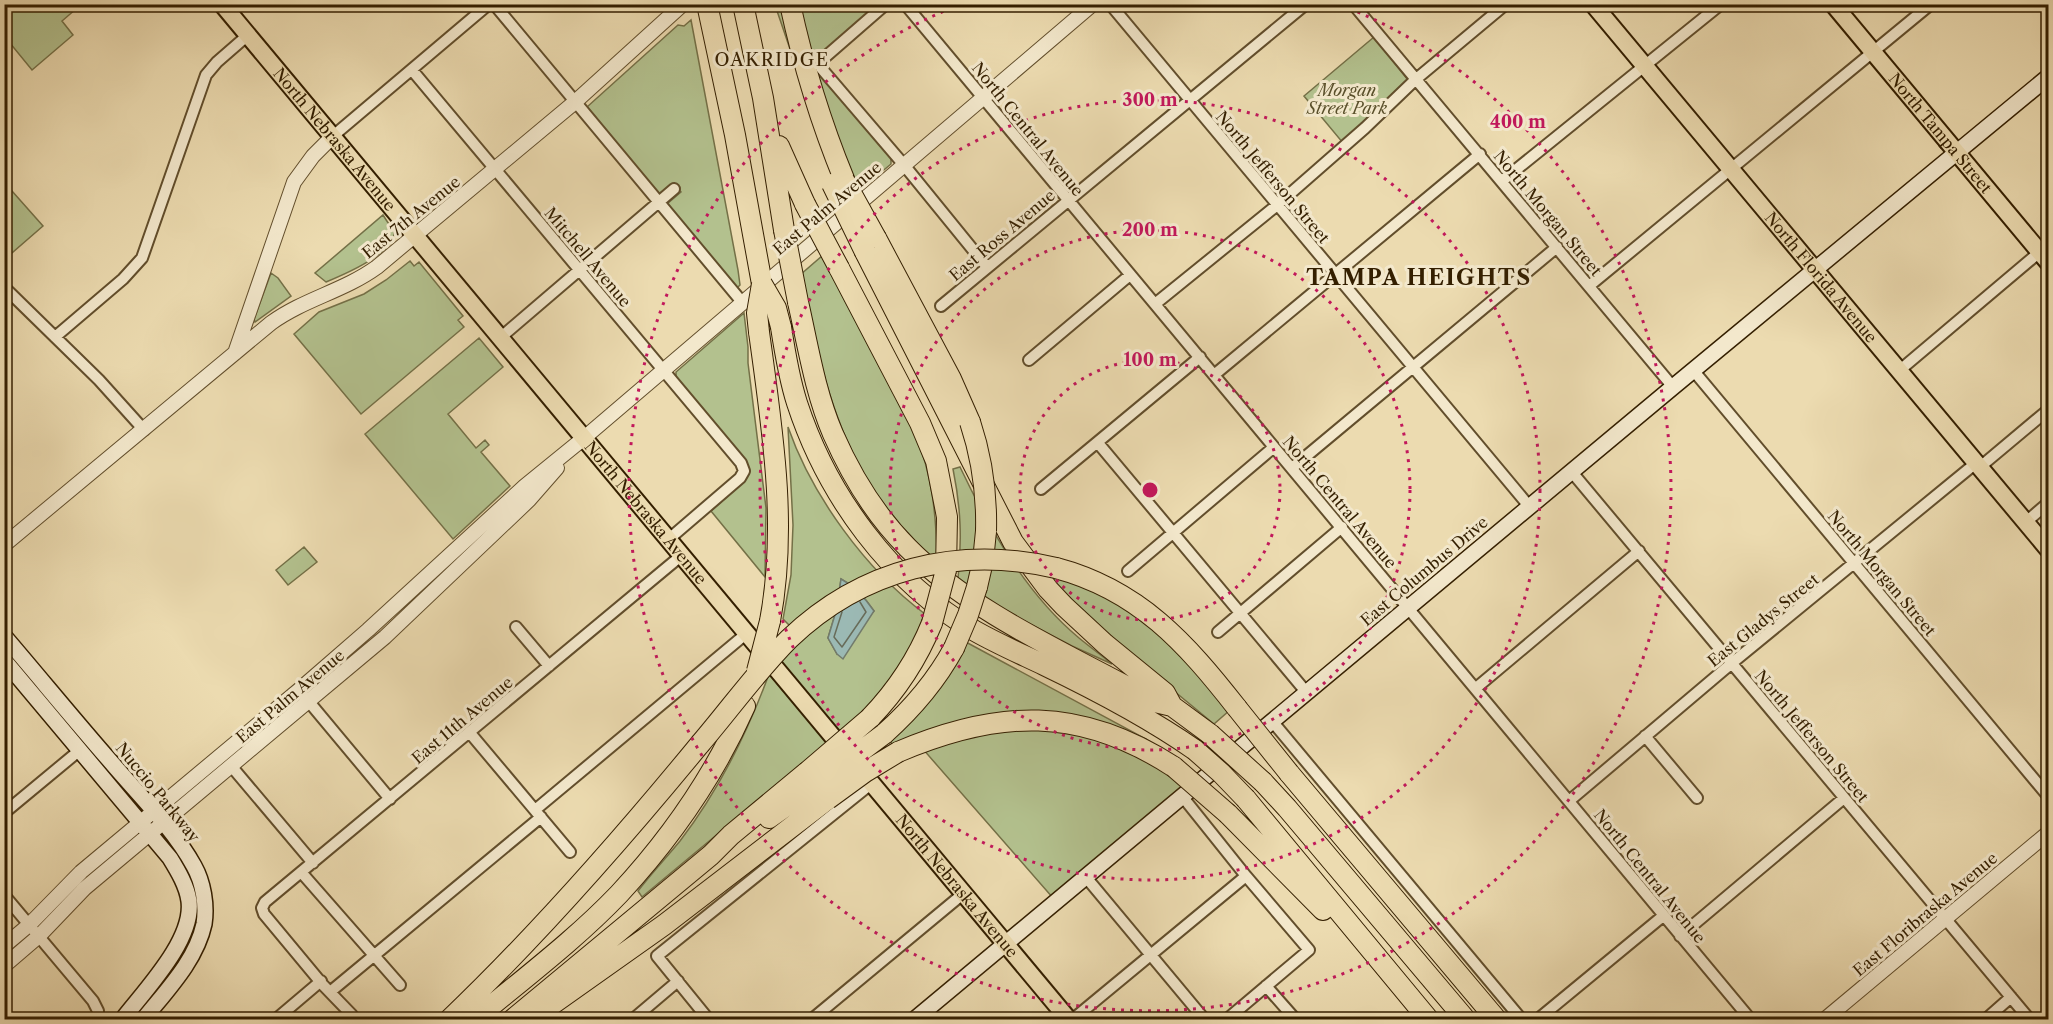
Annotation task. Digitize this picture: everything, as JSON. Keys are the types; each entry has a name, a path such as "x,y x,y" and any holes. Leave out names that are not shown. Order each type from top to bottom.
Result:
{"highway":[{"path":"743,5 763,98 784,230 817,387 832,432 865,495 906,547 939,575 994,615 1155,702 1172,706 1210,734 1263,782 1287,808 1466,1020"},
{"path":"709,12 735,135 762,284 776,308 797,401 817,452 844,503 861,527 910,582 973,630 1116,702 1195,750 1246,799 1429,1020"},
{"path":"792,12 797,50 816,138 871,245 1013,542 1030,567 1064,606 1105,644 1166,693 1172,706"},
{"path":"763,98 780,151 805,204 920,423 936,461 947,517 946,570 932,623 911,669 817,785"},
{"path":"530,1020 664,926 817,785 884,734 921,697 954,648 977,587 986,531 983,475 976,441 951,379 871,245"},
{"path":"474,1020 577,934 618,894 645,863 694,798 746,706 758,671 770,621 778,555 777,476 757,313 762,284"},
{"path":"449,1020 557,908 664,788 788,641 816,616 864,587 911,569 957,560 993,558 1056,568 1103,585 1142,608 1175,635 1194,654 1289,773 1497,1020"},
{"path":"512,1020 711,855 731,835 817,785 865,772 898,752 944,733 994,722 1041,720 1062,722 1107,733 1131,742 1174,767 1228,814 1348,936 1381,963"}],"main road":[{"name":"North Nebraska Avenue","path":"222,4 1071,1020"},
{"name":"North Florida Avenue","path":"1593,4 2049,549"},
{"name":"North Tampa Street","path":"1833,4 1957,152 2046,253"},
{"name":"East Columbus Drive","path":"914,1020 1693,370 2049,77"},
{"name":"Nuccio Parkway","path":"4,636 16,671 170,858 189,900 188,919 182,940 122,1020"},
{"name":"Nuccio Parkway","path":"4,660 153,811 195,867 205,904 204,923 189,960 143,1020"}],"street":[{"path":"235,353 294,182 313,156 333,136 489,4"},
{"path":"494,4 742,302"},
{"name":"East 7th Avenue","path":"4,545 282,315 364,276 415,236 575,102 684,4"},
{"path":"886,4 824,58 821,68 987,267"},
{"name":"North Central Avenue","path":"905,4 1751,1020"},
{"name":"East Palm Avenue","path":"4,946 29,925 73,880 368,630 525,486 1093,4"},
{"name":"North Jefferson Street","path":"1110,4 1529,507"},
{"name":"East Ross Avenue","path":"941,306 1306,4"},
{"name":"North Morgan Street","path":"1353,4 1673,387"},
{"path":"1155,304 1276,206 1365,128 1415,80 1506,4"},
{"path":"1502,181 1721,4"},
{"path":"1589,286 1931,4"},
{"path":"56,337 138,264 206,75 217,62 248,35"},
{"name":"Mitchell Avenue","path":"412,70 741,463 744,471 741,478 669,538"},
{"path":"1214,375 1480,154"},
{"path":"500,338 674,189"},
{"path":"1292,468 1557,247"},
{"path":"1900,370 2046,253"},
{"path":"1029,360 1130,275"},
{"path":"4,287 99,380 144,430"},
{"path":"1041,489 1200,357"},
{"name":"North Morgan Street","path":"1693,370 2049,796"},
{"name":"East Gladys Street","path":"1569,801 1732,663 2049,410"},
{"name":"East Palm Avenue","path":"4,966 39,936 85,888 385,637 528,500 584,438"},
{"path":"1098,443 1307,693"},
{"path":"1128,570 1275,447"},
{"name":"North Jefferson Street","path":"1572,471 2030,1020"},
{"path":"2026,522 2049,503"},
{"path":"1218,632 1342,527"},
{"path":"1476,688 1638,551"},
{"name":"East 11th Avenue","path":"321,981 265,914 262,908 265,902 471,733 682,555"},
{"path":"516,627 549,666"},
{"path":"330,992 375,956 747,633"},
{"path":"299,690 390,799"},
{"path":"1272,721 1522,1020"},
{"path":"471,733 570,852"},
{"path":"1645,736 1697,798"},
{"path":"4,813 80,750"},
{"path":"232,767 313,863"},
{"path":"709,1020 657,956 872,783"},
{"path":"1182,796 1309,950 1226,1020"},
{"path":"1680,936 1844,798"},
{"name":"East Floribraska Avenue","path":"1824,1020 2049,833"},
{"path":"301,872 400,985"},
{"path":"1085,876 1205,1020"},
{"path":"1071,1020 1246,876"},
{"path":"811,1020 964,893"},
{"path":"4,896 93,1001 98,1011 98,1020"},
{"path":"1537,1020 1663,916"},
{"path":"275,1020 321,981 352,1015"},
{"path":"632,1020 678,981"},
{"path":"1266,986 1296,1020"},
{"path":"1985,1020 2011,997"}],"green space":[{"path":"4,5 73,5 76,9 62,21 73,35 32,70 5,37"},
{"path":"775,5 879,5 813,60 816,67 891,157 891,164 854,195 804,90"},
{"path":"691,20 738,270 740,285 737,288 667,204 681,192 673,183 659,194 587,107 678,25 684,26"},
{"name":"Morgan Street Park","path":"1374,37 1408,80 1343,143 1304,96"},
{"path":"4,182 43,226 5,259 4,259"},
{"path":"383,215 394,232 386,248 355,269 326,282 315,273"},
{"path":"822,256 916,436 926,465 932,494 937,556 929,556 881,502 855,458 834,407 800,275"},
{"path":"410,261 414,266 419,262 463,316 458,320 464,327 361,414 294,334 319,312 364,294"},
{"path":"271,273 278,278 291,296 255,322 254,319"},
{"path":"744,313 766,508 765,577 711,511 741,484 746,477 746,463 676,378 676,372"},
{"path":"479,338 503,367 448,414 476,448 485,440 489,445 481,452 510,486 453,539 365,434"},
{"path":"788,427 811,479 843,530 882,576 925,614 911,647 881,695 839,733 777,660 800,636 783,619 791,575 793,525","holes":["841,579 851,585 874,611 837,654 828,638 837,608"]},
{"path":"960,467 996,536 1026,581 1060,621 1112,664 996,606 958,579 960,524 953,469"},
{"path":"304,547 317,562 288,585 276,570"},
{"path":"1044,571 1125,606 1164,636 1230,710 1214,724 1094,625"},
{"path":"964,641 1146,739 1145,742 1085,720 894,747 888,738"},
{"path":"769,674 827,743 642,897 638,891 694,822 731,761"},
{"path":"985,730 1060,730 1117,745 1160,768 1185,788 1053,898 922,748"}],"water":[{"path":"841,579 851,585 874,611 843,659 837,654 828,638 837,608"}],"district":[{"name":"OAKRIDGE","path":"772,60"},
{"name":"TAMPA HEIGHTS","path":"1419,277"}]}
